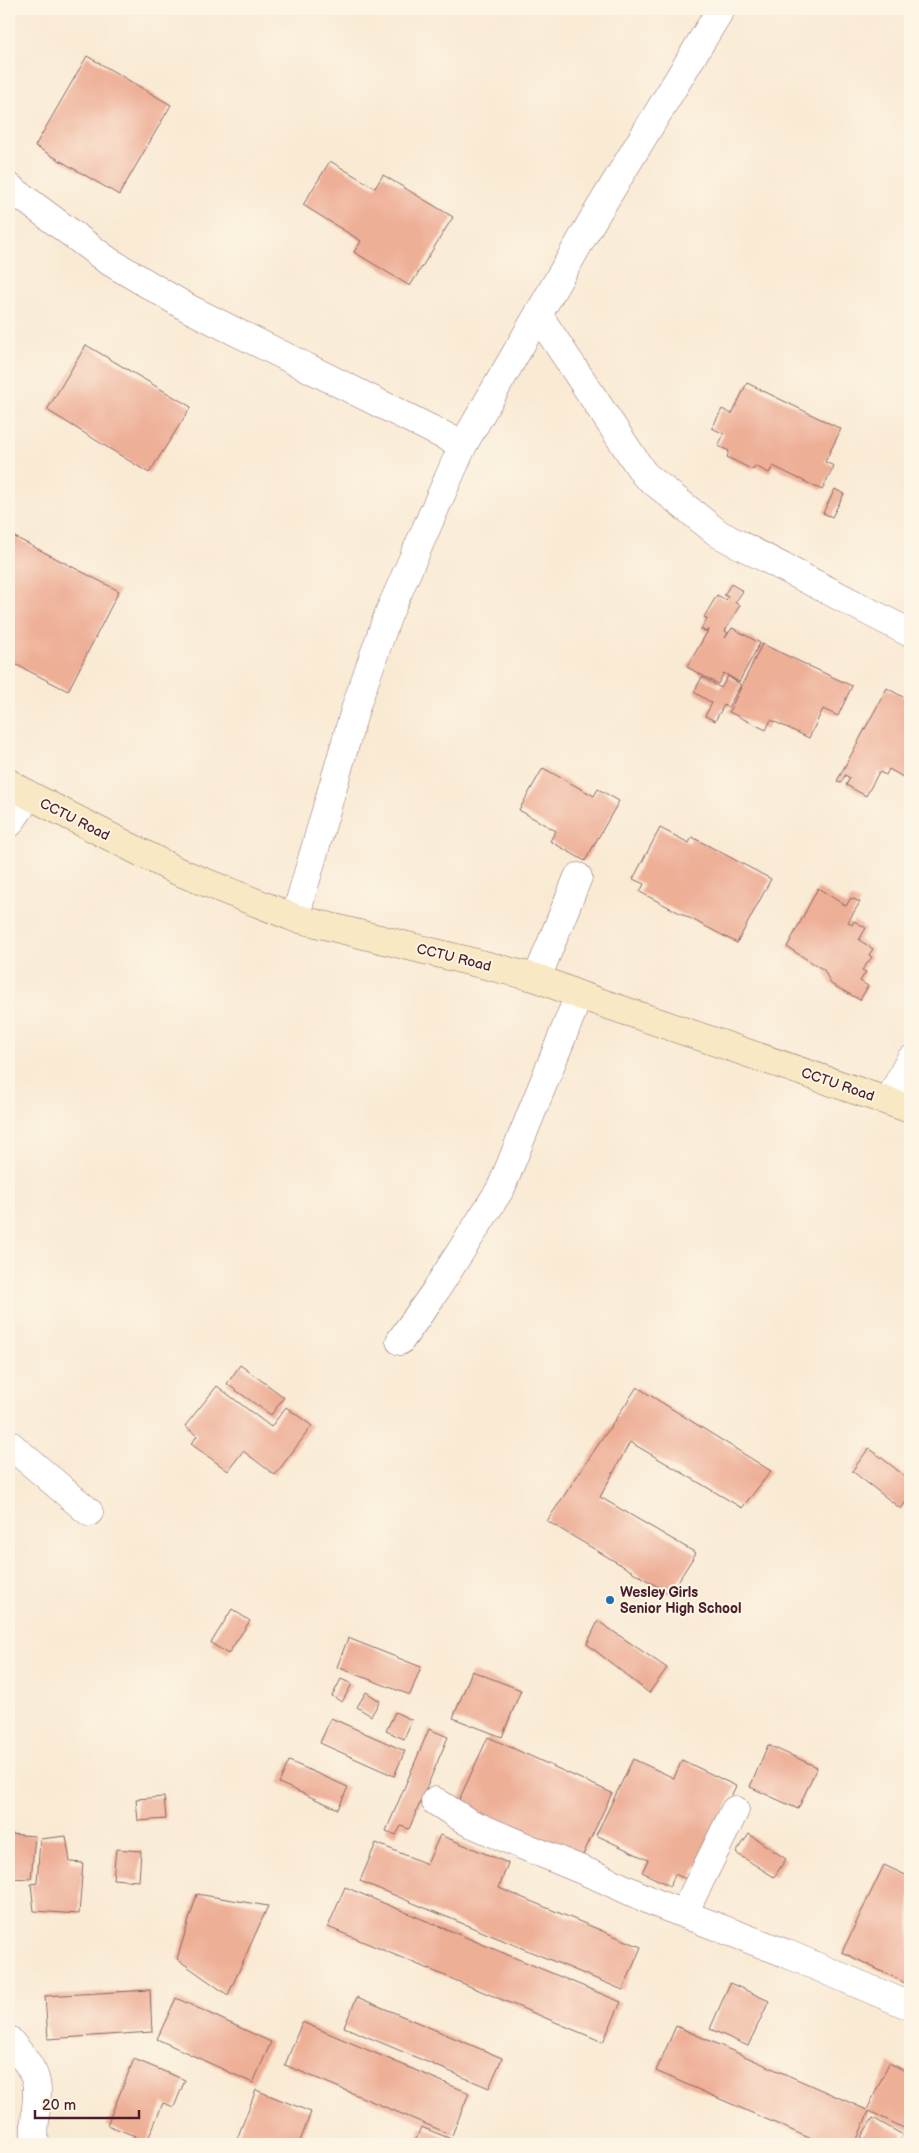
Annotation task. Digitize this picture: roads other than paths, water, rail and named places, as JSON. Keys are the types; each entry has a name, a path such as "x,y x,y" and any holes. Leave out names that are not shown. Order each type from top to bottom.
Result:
{"street":[{"path":"295,918 356,703 388,615 463,445 592,221 721,9"},
{"path":"9,186 107,260 188,308 463,445"},
{"path":"538,316 644,474 719,534 910,633"},
{"path":"9,824 19,789"},
{"name":"CCTU Road","path":"19,789 177,871 295,918 537,978 579,995 900,1105"},
{"path":"537,978 578,878"},
{"path":"400,1341 434,1293 501,1188 579,995"},
{"path":"900,1105 910,1060"},
{"path":"9,1444 89,1512"},
{"path":"436,1801 468,1822 910,2006"},
{"path":"684,1913 735,1810"},
{"path":"9,2040 28,2063 37,2088 33,2126 35,2144"}],"place":[{"name":"Wesley Girls Senior High School","path":"610,1600"}]}
